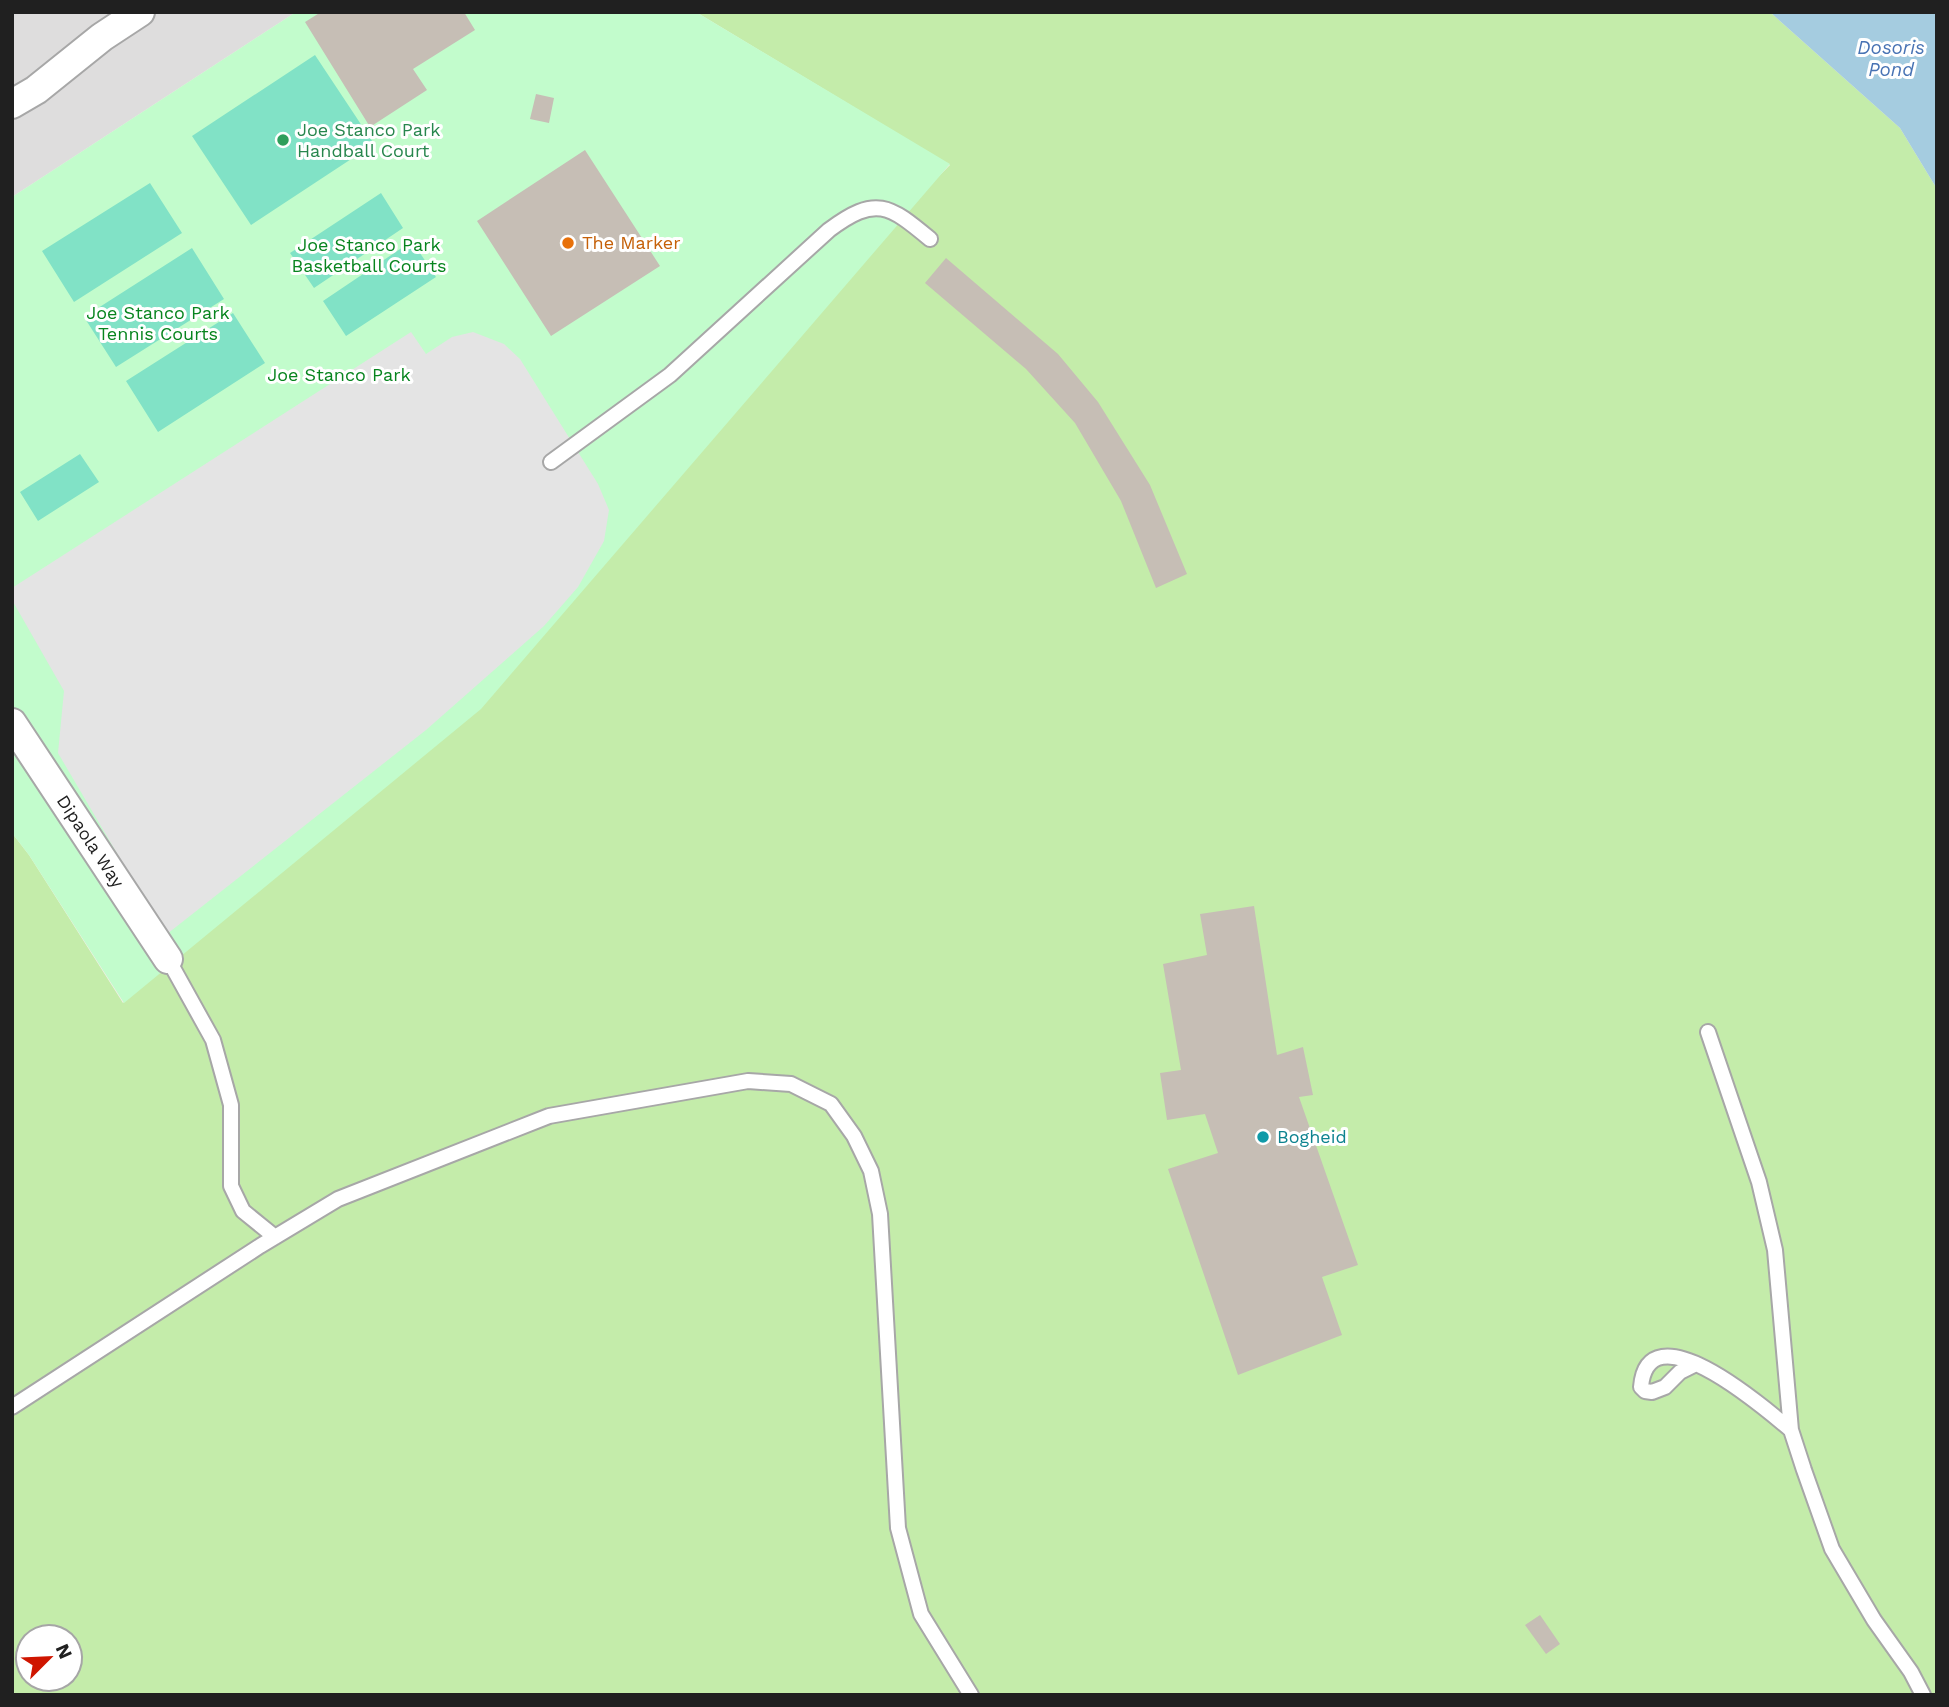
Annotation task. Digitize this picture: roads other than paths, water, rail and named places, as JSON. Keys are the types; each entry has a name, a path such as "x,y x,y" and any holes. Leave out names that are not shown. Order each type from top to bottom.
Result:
{"street":[{"path":"12,104 36,90 102,37 140,12"},
{"name":"Dipaola Way","path":"12,723 168,959"}],"lane":[{"path":"551,462 670,374 847,216 862,210 891,210 930,239"},
{"path":"168,959 213,1040 224,1079 231,1105 231,1186 243,1212 275,1237"},
{"path":"1708,1032 1759,1182 1775,1250 1791,1430 1832,1549 1923,1695"},
{"path":"12,1407 338,1199 549,1116 748,1081 791,1084 831,1104 854,1136 871,1171 880,1214 898,1528 921,1614 971,1695"},
{"path":"1696,1364 1730,1382 1791,1430"}],"water":[{"name":"Dosoris Pond","path":"1770,12 1937,12 1937,189 1900,128"}],"place":[{"name":"Joe Stanco Park Handball Court","path":"283,140"},
{"name":"The Marker","path":"568,243"},
{"name":"Bogheid","path":"1263,1137"}],"park label":[{"name":"Joe Stanco Park Basketball Courts","path":"369,255"},
{"name":"Joe Stanco Park Tennis Courts","path":"158,323"},
{"name":"Joe Stanco Park","path":"339,375"}]}
